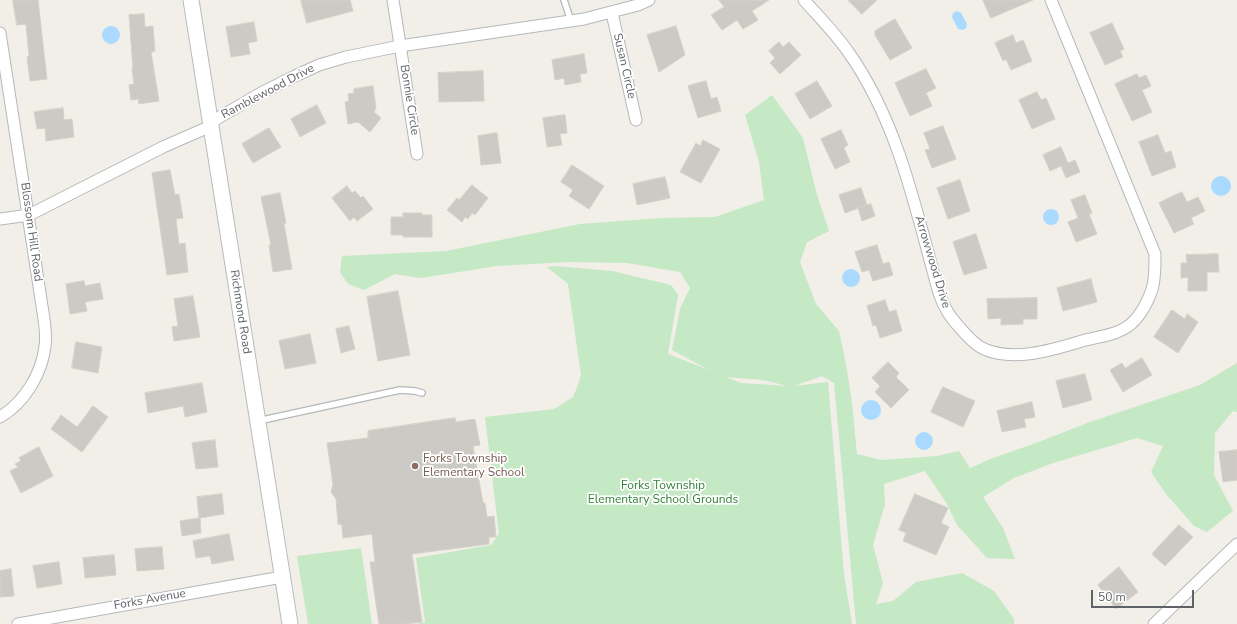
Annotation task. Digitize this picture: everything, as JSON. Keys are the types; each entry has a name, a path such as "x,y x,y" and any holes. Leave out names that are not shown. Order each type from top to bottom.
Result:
{"street":[{"name":"Richmond Road","path":"191,0 290,624"},
{"name":"Bonnie Circle","path":"393,0 417,154"},
{"name":"Ramblewood Drive","path":"0,219 29,215 163,147 211,126 213,121 261,93 319,65 346,57 400,46 571,21 612,13 649,0"},
{"name":"Arrowwood Drive","path":"804,0 849,53 867,82 889,124 906,172 945,310 967,336 982,348 995,352 1021,355 1106,336 1120,330 1134,321 1145,305 1154,280 1155,254 1051,0"},
{"name":"Susan Circle","path":"612,13 636,120"},
{"name":"Blossom Hill Road","path":"0,33 29,215 42,306 45,346 42,362 30,388 22,400 0,417"},
{"path":"1154,624 1237,544"},
{"name":"Forks Avenue","path":"18,624 282,577"}],"lane":[{"path":"564,0 571,21"},
{"path":"257,421 400,390 422,393"}],"green space":[{"name":"Forks Township Elementary School Grounds","path":"772,95 803,138 817,195 829,231 807,242 800,262 816,304 839,331 852,403 857,454 881,460 937,456 959,451 970,468 1090,422 1200,385 1237,363 1237,412 1233,411 1215,433 1214,475 1233,511 1207,532 1194,526 1166,494 1151,472 1163,446 1137,438 1053,463 1014,478 983,497 1003,528 1015,559 987,558 957,525 947,504 925,471 884,484 885,504 873,545 883,583 876,604 893,601 916,582 962,573 994,591 1014,619 1014,624 856,624 834,383 822,376 794,386 828,382 844,574 852,624 415,624 425,622 416,558 491,545 499,534 485,417 554,409 573,397 578,385 581,375 568,284 547,267 555,266 612,271 671,285 678,295 668,354 709,370 672,350 680,309 690,288 680,272 627,263 568,262 497,266 421,278 395,274 364,290 348,284 340,272 342,256 446,251 580,224 661,218 715,217 764,200 759,162 745,115","holes":["726,377 763,380 788,386 741,383"]},
{"path":"361,548 372,624 308,624 297,556"}],"water":[{"path":"957,11 961,13 967,24 966,28 963,30 958,29 952,17 953,13"},
{"path":"111,26 117,29 120,35 117,41 111,44 105,41 102,35 105,29"},
{"path":"1217,176 1225,176 1231,182 1231,190 1225,196 1217,196 1211,190 1211,182"},
{"path":"1051,209 1058,214 1059,217 1054,224 1051,225 1044,220 1043,217 1048,210"},
{"path":"847,269 855,269 860,274 858,285 855,287 847,287 842,282 842,274"},
{"path":"871,400 878,403 881,410 878,417 871,420 864,417 861,410 864,403"},
{"path":"924,432 930,435 933,441 930,447 924,450 918,447 915,441 918,435"}],"building":[{"path":"13,0 38,0 47,79 30,81 27,57 29,56 26,24 17,25"},
{"path":"301,0 350,0 353,11 307,23"},
{"path":"719,0 769,0 752,11 758,20 743,29 737,20 722,30 711,15 724,7"},
{"path":"848,0 877,0 862,14"},
{"path":"983,0 1033,0 991,18"},
{"path":"144,14 145,27 153,26 155,51 151,52 159,101 139,104 138,99 131,100 129,85 134,84 129,15"},
{"path":"895,19 912,48 890,60 875,35 875,31"},
{"path":"254,22 257,41 248,43 250,54 231,57 226,27"},
{"path":"1112,23 1124,49 1120,51 1123,57 1105,65 1090,33"},
{"path":"676,26 685,55 659,72 647,35"},
{"path":"1013,35 1016,43 1023,40 1032,61 1011,70 1006,59 1003,61 995,43"},
{"path":"779,42 783,47 789,42 801,55 780,74 770,63 775,58 769,51"},
{"path":"584,54 587,73 580,74 581,82 565,85 564,78 555,80 552,60"},
{"path":"926,69 936,88 926,93 932,106 910,116 895,83"},
{"path":"483,71 484,101 439,102 438,73"},
{"path":"1137,74 1139,78 1146,75 1151,86 1142,90 1152,112 1132,121 1115,84"},
{"path":"706,81 711,99 717,97 721,111 698,118 688,86"},
{"path":"817,81 832,106 810,119 795,94"},
{"path":"373,86 376,108 374,112 381,118 370,132 358,122 348,124 345,102 349,101 348,94 354,93 354,89"},
{"path":"1037,92 1041,100 1046,98 1055,119 1032,129 1019,100"},
{"path":"317,105 326,123 300,137 291,119"},
{"path":"63,108 64,120 72,119 74,137 46,141 45,128 37,129 34,112"},
{"path":"565,115 567,133 560,134 562,145 547,147 543,118"},
{"path":"943,126 956,159 932,168 925,150 930,149 924,133"},
{"path":"269,128 281,147 253,163 242,144"},
{"path":"841,130 848,145 844,148 850,162 835,169 821,139"},
{"path":"497,133 501,163 481,165 478,136"},
{"path":"1158,135 1165,153 1171,151 1176,167 1152,176 1139,142"},
{"path":"703,140 720,149 701,183 680,172 696,143 700,146"},
{"path":"1061,147 1068,163 1075,160 1080,172 1066,178 1061,166 1050,171 1043,155"},
{"path":"572,165 604,186 589,209 569,196 573,190 561,182"},
{"path":"170,170 175,195 179,194 183,218 176,219 179,244 185,243 188,272 167,275 152,173"},
{"path":"665,177 670,198 637,205 633,184"},
{"path":"960,180 970,211 948,219 937,188"},
{"path":"472,185 488,198 475,215 472,213 468,219 465,217 462,222 447,210 457,198 459,200"},
{"path":"347,186 352,193 355,191 361,198 363,196 373,209 357,221 354,217 350,221 332,198"},
{"path":"861,188 867,205 845,213 839,195"},
{"path":"1182,192 1187,202 1198,197 1205,211 1191,218 1194,224 1174,233 1159,203"},
{"path":"280,193 286,223 284,224 292,269 273,272 269,245 271,245 261,197"},
{"path":"1085,195 1092,213 1089,214 1097,234 1076,242 1068,222 1078,218 1071,200"},
{"path":"871,204 875,216 862,221 858,208"},
{"path":"403,213 422,213 422,215 432,215 432,237 403,237 403,235 391,235 391,217 403,217"},
{"path":"976,234 987,268 964,275 953,242"},
{"path":"877,245 883,264 889,262 893,275 873,281 869,270 862,272 855,252"},
{"path":"1218,254 1219,272 1207,272 1207,291 1188,291 1188,277 1181,278 1181,263 1187,263 1186,255"},
{"path":"1091,279 1097,302 1063,311 1057,288"},
{"path":"84,281 85,286 100,283 103,299 85,302 87,311 70,314 66,284"},
{"path":"398,291 410,355 378,361 367,297"},
{"path":"193,296 200,337 174,341 172,327 178,326 174,299"},
{"path":"1037,298 1037,319 1023,319 1023,324 1001,325 1001,318 988,319 987,299"},
{"path":"885,300 889,312 896,310 902,331 880,338 876,325 873,326 867,306"},
{"path":"1172,310 1185,319 1187,314 1198,322 1178,353 1154,337"},
{"path":"349,326 355,349 341,353 336,329"},
{"path":"310,334 316,363 285,369 279,341"},
{"path":"76,342 102,347 98,373 72,368"},
{"path":"1142,358 1152,375 1123,392 1110,370 1122,363 1125,368"},
{"path":"888,362 899,373 896,377 909,390 891,408 875,392 880,386 872,378"},
{"path":"1085,374 1092,400 1063,408 1056,381"},
{"path":"202,383 207,412 185,417 183,406 148,413 145,393"},
{"path":"943,387 975,401 963,427 931,412"},
{"path":"1032,402 1035,417 1024,419 1026,427 1002,432 997,411"},
{"path":"93,406 108,417 82,452 51,429 61,415 77,427"},
{"path":"455,418 456,422 475,419 480,445 473,446 483,503 485,503 487,517 494,516 496,537 489,537 489,544 412,554 422,622 406,624 379,624 370,562 375,562 372,534 343,538 342,525 338,524 336,499 331,492 333,484 327,443 368,438 368,431"},
{"path":"215,440 218,467 196,469 192,443"},
{"path":"39,447 53,476 21,493 10,471 18,467 15,464 21,461 19,458"},
{"path":"1237,450 1237,480 1223,482 1219,452"},
{"path":"222,494 224,514 200,518 201,533 182,536 180,521 199,518 197,497"},
{"path":"915,494 948,508 941,523 949,527 936,555 903,541 906,533 899,530"},
{"path":"1179,525 1193,537 1165,566 1152,554"},
{"path":"229,534 234,560 212,564 210,556 196,558 193,541"},
{"path":"162,547 164,569 137,571 135,549"},
{"path":"114,555 116,575 85,578 83,558"},
{"path":"59,562 62,584 37,588 33,566"},
{"path":"1119,567 1138,592 1116,609 1098,585"},
{"path":"11,569 14,596 0,597 0,571"}],"place":[{"name":"Forks Township Elementary School","path":"415,466"}]}
